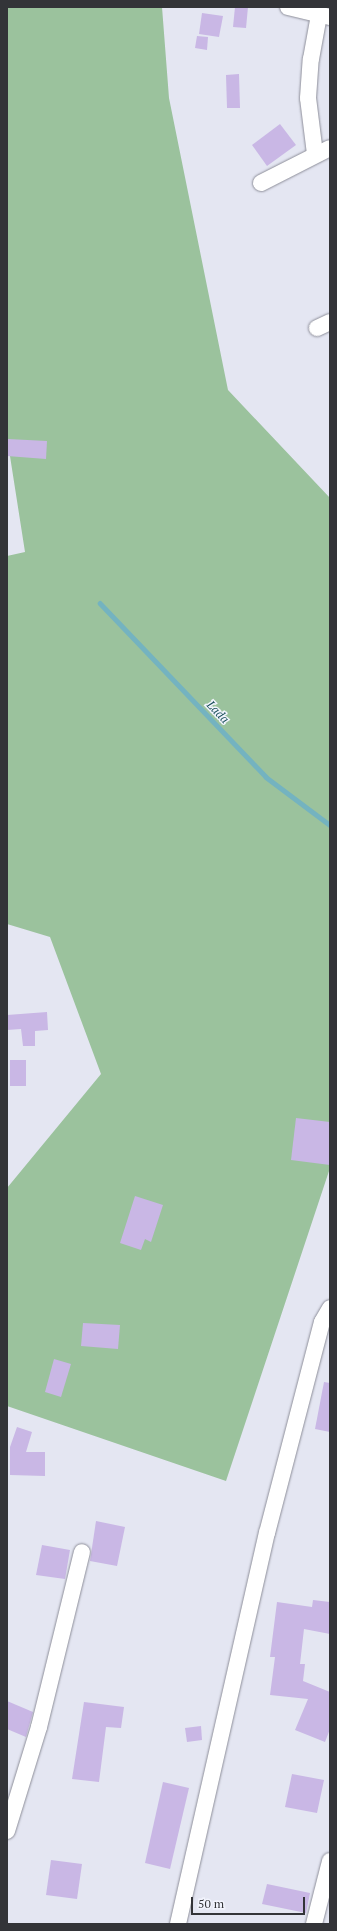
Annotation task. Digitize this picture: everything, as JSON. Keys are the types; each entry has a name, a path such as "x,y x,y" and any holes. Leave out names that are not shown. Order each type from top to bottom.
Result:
{"street":[{"path":"288,7 324,16 311,59 308,98 315,154"},
{"path":"261,183 315,154 330,148"},
{"path":"178,1924 267,1533 322,1322 330,1308"},
{"path":"7,1831 39,1727 82,1552"},
{"path":"314,1924 330,1861"}],"green space":[{"path":"7,7 162,7 169,98 228,390 330,498 330,1168 226,1481 7,1406 7,1188 101,1074 50,937 7,924 7,556 25,552 7,437"}],"building":[{"path":"235,7 248,7 246,28 233,27"},
{"path":"202,13 223,16 219,37 199,34"},
{"path":"197,36 208,37 207,50 195,48"},
{"path":"239,74 240,108 227,108 226,75"},
{"path":"280,124 296,145 267,166 252,145"},
{"path":"8,439 47,441 46,459 7,456"},
{"path":"47,1012 48,1030 35,1031 35,1046 23,1046 21,1029 7,1030 7,1015"},
{"path":"10,1060 26,1060 26,1086 10,1086"},
{"path":"296,1118 330,1122 330,1165 291,1160"},
{"path":"135,1196 163,1205 151,1242 145,1239 141,1250 120,1243"},
{"path":"83,1323 120,1325 118,1349 81,1346"},
{"path":"54,1359 71,1364 61,1397 45,1392"},
{"path":"324,1382 330,1383 330,1432 315,1429"},
{"path":"17,1427 32,1432 26,1452 45,1452 45,1476 10,1475 10,1447"},
{"path":"96,1521 125,1527 117,1566 90,1561"},
{"path":"42,1545 70,1550 65,1579 36,1575"},
{"path":"313,1600 330,1602 330,1634 304,1629 300,1664 305,1664 303,1681 330,1692 330,1729 325,1742 295,1730 308,1699 270,1695 275,1657 270,1657 277,1602 312,1607"},
{"path":"7,1701 33,1712 26,1737 7,1729"},
{"path":"84,1702 124,1707 121,1728 106,1727 99,1782 72,1779"},
{"path":"201,1726 202,1740 187,1742 185,1728"},
{"path":"292,1774 324,1780 317,1813 285,1807"},
{"path":"163,1782 189,1788 170,1869 145,1863"},
{"path":"51,1860 82,1864 77,1899 46,1895"},
{"path":"267,1884 310,1893 306,1913 262,1904"}],"waterway":[{"name":"Lada","path":"100,603 266,777 330,825"}]}
